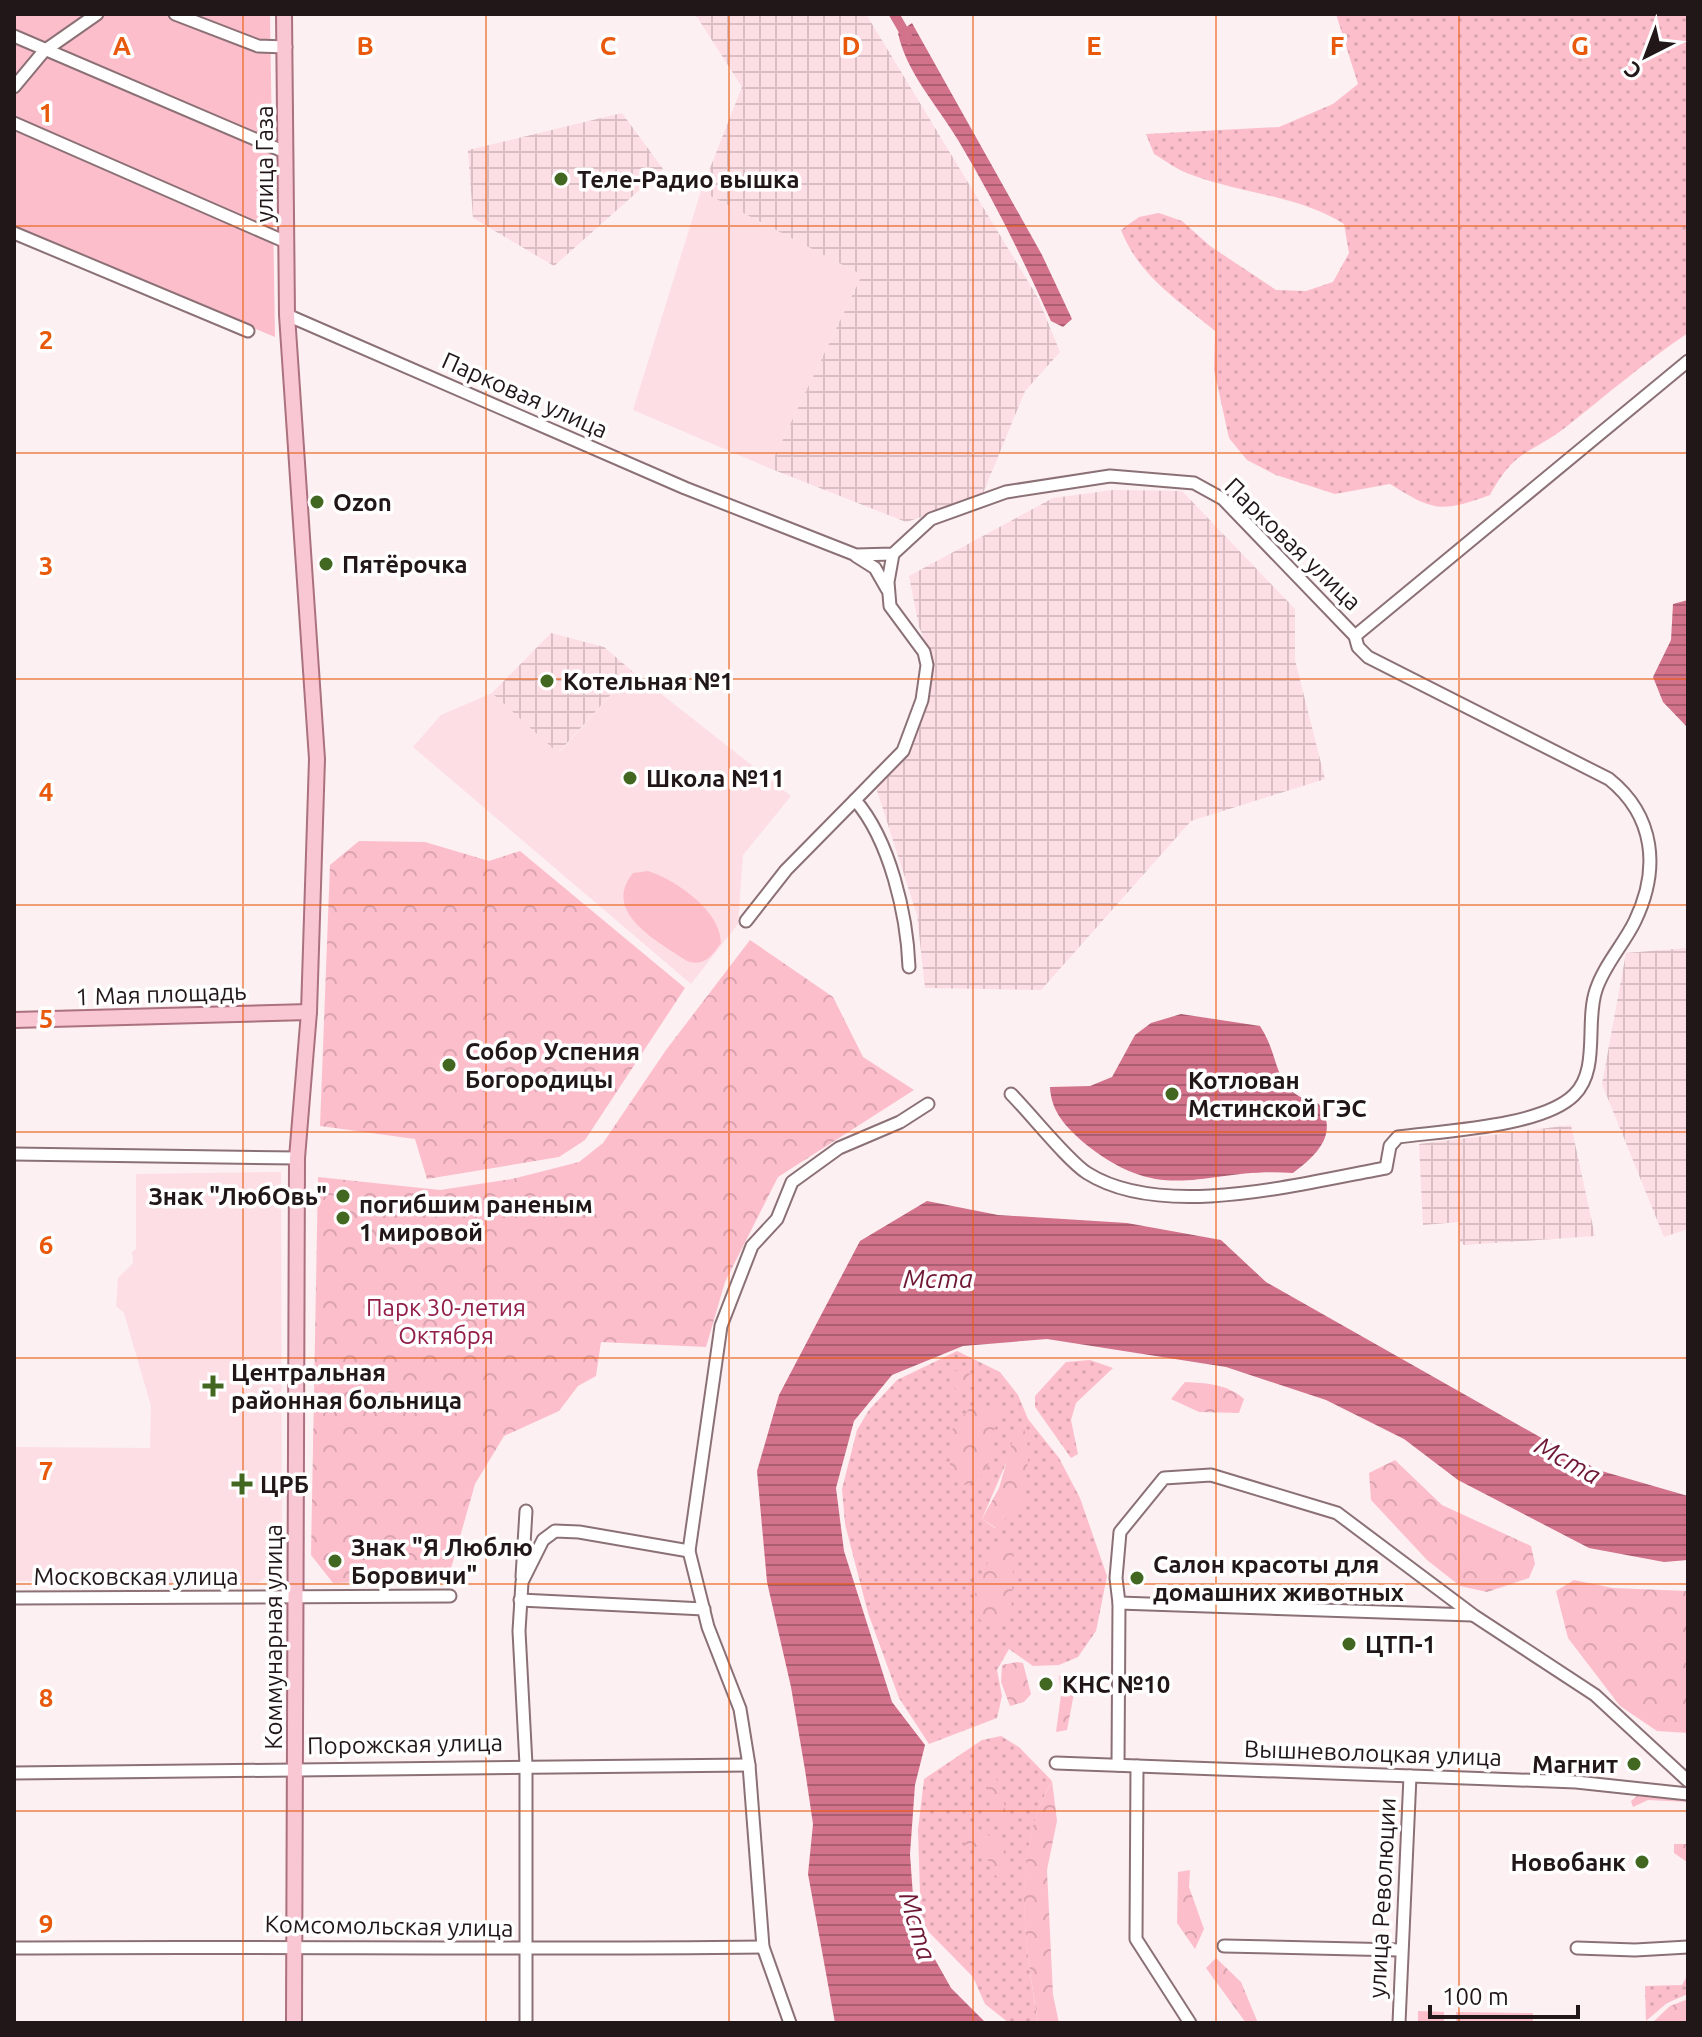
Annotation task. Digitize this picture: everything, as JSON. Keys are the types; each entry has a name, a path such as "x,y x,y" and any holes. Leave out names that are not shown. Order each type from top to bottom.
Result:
{"main road":[{"name":"улица Газа","path":"284,14 287,315"},
{"path":"287,315 317,759 309,1012"},
{"name":"1 Мая площадь","path":"14,1020 309,1012"},
{"name":"Коммунарная улица","path":"294,2023 297,1158 309,1012"}],"street":[{"path":"14,87 44,51 97,14"},
{"path":"175,14 258,46 286,47"},
{"path":"14,36 285,152"},
{"path":"14,123 286,242"},
{"path":"14,233 248,331"},
{"name":"Парковая улица","path":"287,315 685,488 856,555 893,554 931,519 1006,492 1110,476 1194,483 1223,499 1355,636 1358,647 1368,657 1609,779 1633,800 1649,835 1652,867 1636,919 1596,989 1589,1027 1588,1072 1574,1095 1540,1112 1492,1125 1398,1137 1390,1146 1386,1168 1180,1199 1142,1193 1087,1172 1011,1094"},
{"path":"1355,636 1688,361"},
{"path":"746,921 786,870 903,751 922,700 927,665 924,652 890,606 893,554"},
{"path":"856,555 875,568 889,594"},
{"path":"855,800 868,815 897,889 908,929 909,967"},
{"path":"790,2023 763,1947 749,1765 740,1709 704,1609 689,1551 721,1326 752,1246 777,1219 792,1182 839,1148 900,1122 928,1104"},
{"path":"14,1154 297,1158"},
{"path":"1118,1765 1119,1603 1116,1578 1120,1532 1164,1478 1211,1475 1337,1513 1473,1615 1595,1695 1688,1781"},
{"path":"526,1511 520,1600 526,1765 526,2023"},
{"path":"522,1582 543,1540 555,1531 579,1532 689,1551"},
{"name":"Московская улица","path":"14,1598 450,1596"},
{"path":"520,1600 704,1609"},
{"path":"1119,1603 1473,1615"},
{"name":"Вышневолоцкая улица","path":"1056,1763 1576,1782 1688,1794"},
{"name":"Порожская улица","path":"14,1773 295,1767 749,1765"},
{"path":"1137,1766 1136,1939 1190,2023"},
{"name":"улица Революции","path":"1399,2023 1410,1776"},
{"name":"Комсомольская улица","path":"14,1948 295,1946 524,1950 763,1947"},
{"path":"1224,1946 1400,1950"},
{"path":"1577,1948 1635,1950 1688,1947"}],"shaded area":[{"path":"695,14 866,14 1038,298 1060,352 1025,391 981,498 906,522 769,468 862,275 701,191 742,87"},
{"path":"622,113 663,169 554,266 473,218 468,150"},
{"path":"701,191 862,275 769,468 633,410"},
{"path":"1113,490 1182,491 1295,609 1295,660 1325,779 1191,821 1041,990 925,988 917,915 871,772 914,733 930,652 919,627 909,576 1053,498"},
{"path":"551,633 604,647 632,671 558,753 492,693"},
{"path":"632,671 791,796 743,855 738,924 691,984 413,747 441,715 492,693 559,753"},
{"path":"1688,948 1688,1229 1664,1237 1602,1084 1626,953"},
{"path":"1571,1125 1595,1236 1464,1245 1460,1241 1459,1222 1423,1225 1419,1144"},
{"name":"Центральная районная больница","path":"281,1172 282,1565 257,1584 14,1581 14,1447 150,1448 151,1406 124,1313 116,1306 118,1278 133,1263 132,1252 136,1249 136,1174"}],"green space":[{"path":"14,14 270,14 275,337 14,228"},
{"path":"1336,14 1688,14 1688,333 1566,427 1515,460 1490,495 1460,505 1428,504 1390,484 1335,494 1276,475 1247,460 1229,438 1214,370 1215,331 1149,274 1121,230 1139,217 1159,213 1182,221 1210,246 1276,290 1306,291 1333,282 1349,253 1344,224 1308,207 1187,173 1154,154 1146,134 1279,127 1333,104 1358,84"},
{"path":"359,841 425,842 489,861 520,851 685,988 585,1140 559,1157 427,1179 415,1139 320,1126 330,865"},
{"path":"648,871 683,889 714,920 721,943 707,959 698,963 687,961 648,935 628,913 624,900 625,887 633,873"},
{"name":"Парк 30-летия Октября","path":"750,940 833,997 863,1057 914,1090 778,1177 725,1282 706,1347 601,1342 596,1376 578,1386 559,1411 504,1436 475,1484 448,1579 333,1583 311,1555 318,1177 440,1190 512,1179 579,1162 603,1143 666,1050"},
{"path":"957,1351 1000,1372 1018,1395 1028,1419 1059,1458 1080,1498 1107,1576 1096,1631 1078,1657 1059,1665 1033,1666 1009,1649 997,1670 1002,1696 997,1718 929,1744 899,1698 868,1613 845,1524 842,1489 857,1430 869,1410 897,1380","holes":["994,1429 994,1454 950,1477","1007,1461 995,1528 982,1519"]},
{"path":"1090,1360 1113,1368 1076,1403 1071,1420 1078,1454 1071,1458 1035,1407 1035,1396 1066,1362"},
{"path":"954,1371 968,1372 976,1385 959,1393 949,1382"},
{"path":"1185,1382 1216,1385 1238,1394 1244,1399 1239,1413 1199,1412 1171,1399"},
{"path":"969,1409 999,1409 994,1429 994,1454 979,1481 961,1486 950,1477 950,1432"},
{"path":"1024,1428 1029,1452 1023,1503 996,1528 982,1519 999,1488 1016,1429"},
{"path":"1395,1460 1442,1505 1531,1546 1535,1564 1529,1578 1487,1592 1460,1586 1427,1560 1371,1500 1369,1473"},
{"path":"996,1542 1014,1543 1011,1614 997,1625 980,1620 975,1594"},
{"path":"1574,1580 1613,1588 1688,1591 1688,1733 1657,1731 1620,1706 1568,1638 1556,1591"},
{"path":"1023,1663 1031,1694 1024,1702 1010,1706 1001,1682 1002,1665"},
{"path":"1068,1673 1076,1683 1067,1730 1056,1732 1061,1695 1059,1676"},
{"path":"1001,1736 1019,1747 1052,1781 1030,1839 1024,1900 1038,2023 1009,2023 985,2004 973,1977 921,1924 918,1830 924,1779 982,1740"},
{"path":"992,1768 1002,1792 1007,1820 1000,1831 986,1794"},
{"path":"1052,1781 1057,1821 1047,1870 1053,1995 1059,2023 1038,2023 1025,1930 1025,1870 1039,1810"},
{"path":"1637,1796 1688,1802 1648,1800 1633,1807 1631,1801"},
{"path":"979,1829 1002,1844 1007,1869 998,1878 991,1870 984,1847 967,1847 963,1833"},
{"path":"1674,1844 1688,1844 1688,1903 1687,1862 1674,1853"},
{"path":"1190,1870 1189,1887 1204,1929 1195,1949 1177,1923 1178,1872"},
{"path":"1216,1958 1241,1982 1258,2023 1246,2023 1206,1968"},
{"path":"1688,1974 1688,1994 1667,2003 1646,2021 1645,1986 1682,1985"},
{"path":"1688,1999 1688,2023 1652,2023 1670,2006"},
{"path":"1418,2011 1444,2012 1444,2023 1418,2023"},
{"path":"1456,2012 1533,2013 1533,2023 1456,2023"}],"water":[{"path":"912,23 1042,255 1072,319 1063,327 1051,321 983,184 908,61 898,33"},
{"path":"1688,600 1688,728 1663,702 1653,677 1671,640 1673,604"},
{"name":"Котлован Мстинской ГЭС","path":"1181,1014 1260,1026 1285,1083 1303,1098 1318,1103 1327,1124 1326,1134 1317,1151 1293,1173 1262,1172 1185,1180 1162,1180 1138,1175 1112,1163 1083,1142 1060,1118 1050,1087 1090,1086 1112,1077 1135,1035 1151,1023"},
{"name":"Мста","path":"927,1201 998,1215 1127,1223 1221,1240 1266,1282 1598,1470 1688,1496 1688,1560 1664,1562 1589,1548 1458,1480 1404,1439 1326,1400 1226,1367 1047,1339 963,1346 892,1375 854,1421 836,1488 844,1551 892,1702 925,1745 915,1785 910,1854 915,1924 951,1988 986,2023 835,2023 808,1874 813,1824 791,1687 767,1582 757,1471 779,1395 860,1241"}],"waterway":[{"path":"894,14 909,40"}],"place":[{"name":"Теле-Радио вышка","path":"561,179"},
{"name":"Ozon","path":"317,502"},
{"name":"Пятёрочка","path":"326,564"},
{"name":"Котельная №1","path":"547,681"},
{"name":"Школа №11","path":"630,778"},
{"name":"Собор Успения Богородицы","path":"449,1065"},
{"name":"Котлован Мстинской ГЭС","path":"1172,1094"},
{"name":"Знак \"ЛюбОвь\"","path":"343,1196"},
{"name":"погибшим раненым 1 мировой","path":"343,1218"},
{"name":"Центральная районная больница","path":"213,1386"},
{"name":"ЦРБ","path":"242,1484"},
{"name":"Знак \"Я Люблю Боровичи\"","path":"335,1561"},
{"name":"Салон красоты для домашних животных","path":"1137,1578"},
{"name":"ЦТП-1","path":"1349,1644"},
{"name":"КНС №10","path":"1046,1684"},
{"name":"Магнит","path":"1634,1764"},
{"name":"Новобанк","path":"1642,1862"}]}
